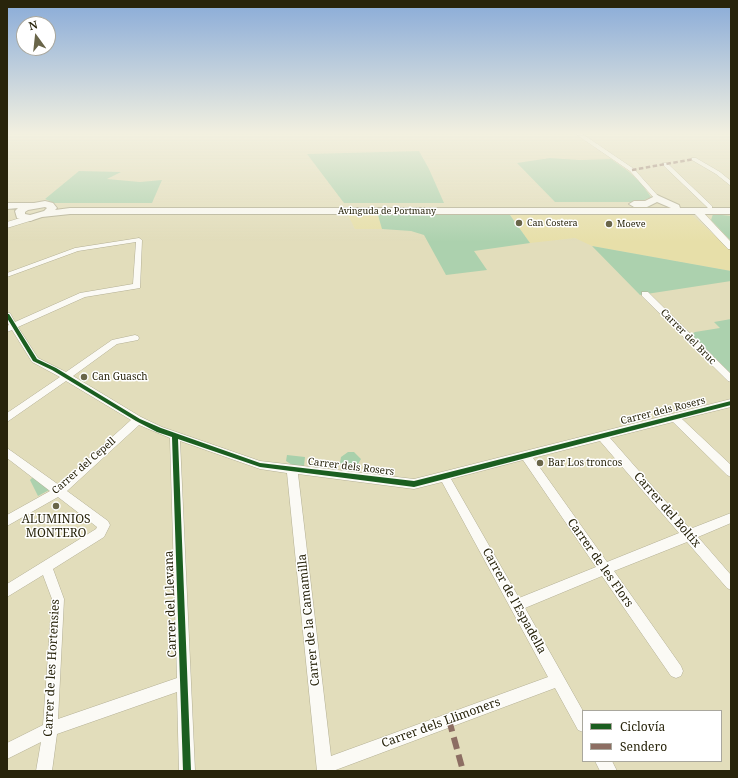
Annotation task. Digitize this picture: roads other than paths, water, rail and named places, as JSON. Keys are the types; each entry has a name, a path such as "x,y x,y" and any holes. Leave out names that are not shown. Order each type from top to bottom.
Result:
{"main road":[{"path":"555,206 575,204 647,204 657,198 676,207"},
{"path":"43,215 51,209 51,206 48,204"},
{"path":"7,207 34,205"},
{"path":"7,224 25,208 34,205"},
{"name":"Avinguda de Portmany","path":"34,205 731,207"},
{"path":"7,207 22,217 30,218"},
{"name":"Avinguda de Portmany","path":"30,218 70,211 731,211"},
{"path":"7,224 30,218"}],"street":[{"path":"631,169 657,198"},
{"path":"671,169 710,207"},
{"path":"712,169 731,184"},
{"path":"697,211 731,247"},
{"path":"7,274 77,249 139,240 137,286 83,295 10,327"},
{"name":"Carrer del Bruc","path":"646,294 731,379"},
{"name":"Carrer dels Rosers","path":"7,315 10,327 35,360 67,377 138,420 175,436 260,465 414,484 731,403"},
{"path":"7,418 115,342 135,338"},
{"path":"674,417 731,472"},
{"name":"Carrer del Cepell","path":"7,521 59,491 138,420"},
{"name":"Carrer del Llevana","path":"175,436 187,771"},
{"name":"Carrer del Boltix","path":"602,436 731,584"},
{"name":"Carrer de les Flors","path":"525,456 676,671"},
{"path":"7,591 100,533 104,525 59,491 10,458"},
{"name":"Carrer de la Camamilla","path":"292,469 325,768"},
{"name":"Carrer de l'Espadella","path":"444,476 582,723"},
{"path":"516,605 731,518"},
{"name":"Carrer de les Hortensies","path":"44,771 50,729 58,599 46,566"},
{"name":"Carrer dels Llimoners","path":"325,768 558,680"},
{"path":"7,751 50,729 184,682"},
{"path":"604,762 608,771"}],"place":[{"name":"Can Costera","path":"519,223"},
{"name":"Moeve","path":"609,224"},
{"name":"Can Guasch","path":"84,377"},
{"name":"Bar Los troncos","path":"540,463"},
{"name":"ALUMINIOS MONTERO","path":"56,506"}]}
